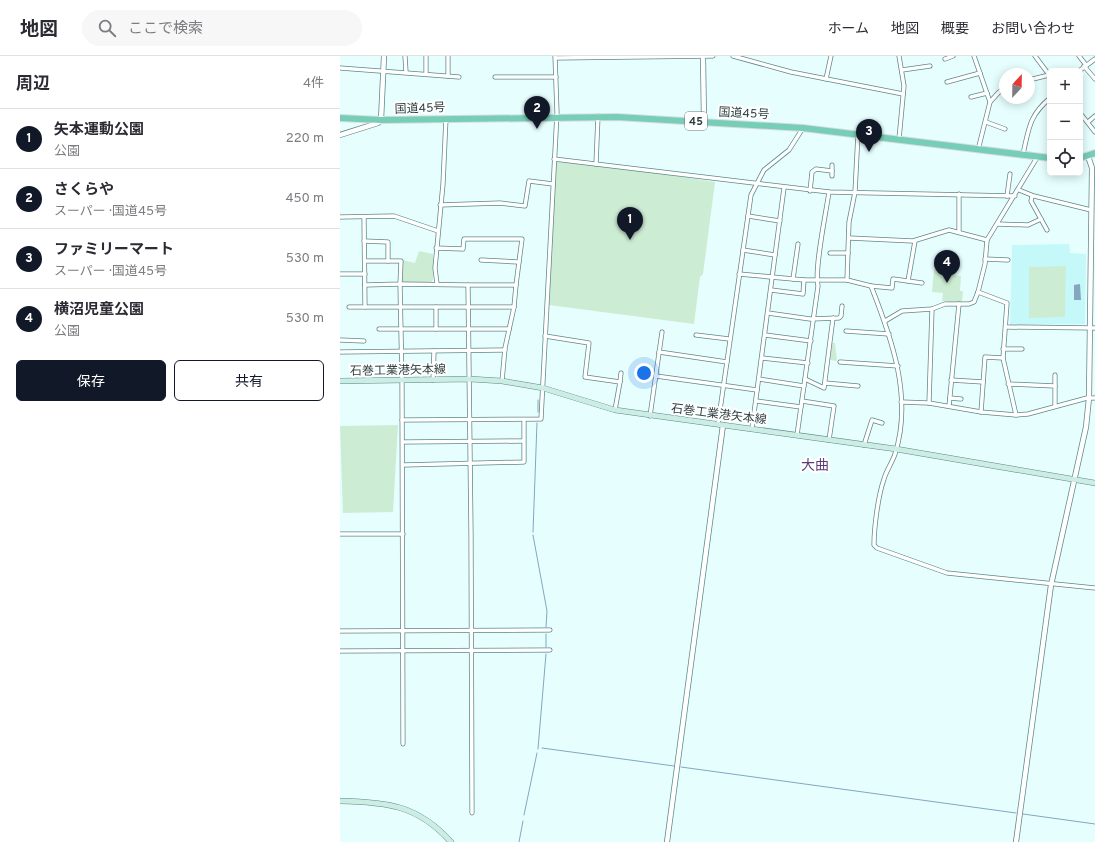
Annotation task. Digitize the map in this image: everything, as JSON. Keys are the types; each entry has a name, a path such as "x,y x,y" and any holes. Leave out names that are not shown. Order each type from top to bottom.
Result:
{"highway":[{"name":"国道45号","path":"340,118 381,120 598,116 803,128 858,133 978,150 1047,158"},
{"path":"1083,157 1095,153"}],"main road":[{"name":"石巻工業港矢本線","path":"340,381 470,379 502,381 543,388 615,410 650,416 752,428 864,445 1095,484"},
{"path":"340,801 386,803 404,808 430,822 450,842"}],"street":[{"path":"340,135 378,123 381,120 384,56"},
{"path":"406,56 406,72"},
{"path":"426,56 426,74"},
{"path":"448,56 448,76"},
{"path":"703,56 704,122"},
{"path":"402,420 541,419 554,184 556,57 713,56"},
{"path":"733,56 750,58 826,79 903,94"},
{"path":"826,79 831,56"},
{"path":"899,56 904,86 899,139"},
{"path":"945,58 953,56"},
{"path":"974,56 990,102 978,150"},
{"path":"1035,56 1047,73"},
{"path":"1079,56 1095,80"},
{"path":"1082,68 1095,57"},
{"path":"902,70 930,66"},
{"path":"340,68 384,70 459,77"},
{"path":"947,82 980,73"},
{"path":"1035,79 1047,76"},
{"path":"495,77 556,77"},
{"path":"990,102 999,92"},
{"path":"971,97 987,93"},
{"path":"1023,154 1031,119 1039,107 1047,100"},
{"path":"596,164 598,116"},
{"path":"1083,116 1095,132"},
{"path":"1088,122 1095,116"},
{"path":"437,284 435,268 436,248 443,184 446,118"},
{"path":"986,122 1005,129"},
{"path":"667,842 720,424 729,339 748,216 749,200 764,170 789,150 803,128"},
{"path":"847,280 850,213 855,192 858,133"},
{"path":"885,321 895,314 902,312 932,309 945,304 969,304 974,302 978,292 985,259 987,240 1038,156"},
{"path":"1016,842 1051,584 1086,427 1089,398 1092,328 1093,260 1093,227 1091,210 1093,168 1088,156"},
{"path":"554,159 784,188 829,192 1015,196"},
{"path":"832,165 832,176"},
{"path":"810,190 812,172 816,169 832,171"},
{"path":"1008,196 1010,174"},
{"path":"440,205 500,203 525,206 529,181 554,184"},
{"path":"752,428 766,335 784,188"},
{"path":"1018,190 1032,196 1091,210"},
{"path":"797,435 808,364 829,192"},
{"path":"959,194 959,232"},
{"path":"1032,196 1031,201 1047,230"},
{"path":"340,217 394,216 438,232"},
{"path":"748,216 780,221"},
{"path":"364,217 365,307"},
{"path":"997,224 1028,225 1041,220"},
{"path":"849,238 915,241 950,230 987,240"},
{"path":"436,248 463,249 464,238 522,239 514,307 504,350 502,381"},
{"path":"364,241 388,242 388,261"},
{"path":"908,281 915,241"},
{"path":"793,279 798,244"},
{"path":"743,250 775,255"},
{"path":"830,253 848,252"},
{"path":"985,259 1008,260"},
{"path":"481,260 519,262"},
{"path":"365,261 401,261 400,329 403,442 403,744"},
{"path":"340,274 365,274"},
{"path":"739,274 817,281 847,280 872,286 892,288 893,279 922,283"},
{"path":"771,290 803,294 804,280"},
{"path":"365,285 437,284 516,286"},
{"path":"468,285 470,379 472,813"},
{"path":"872,286 885,321 898,366 901,402 901,419 896,450 881,489 874,545 877,548 948,573 1095,588"},
{"path":"978,292 1007,303 1003,358 1016,415"},
{"path":"949,406 959,304"},
{"path":"768,313 814,318 833,318 841,316 842,306"},
{"path":"349,307 514,307"},
{"path":"436,307 436,328"},
{"path":"929,403 932,309"},
{"path":"805,379 824,388 833,318"},
{"path":"1006,327 1092,328"},
{"path":"379,329 509,329"},
{"path":"846,331 888,334"},
{"path":"650,416 662,332"},
{"path":"696,335 729,339"},
{"path":"766,335 811,341"},
{"path":"545,336 589,343 585,377 620,382"},
{"path":"340,340 364,341"},
{"path":"1003,349 1022,349"},
{"path":"340,352 504,350"},
{"path":"433,380 434,351"},
{"path":"659,352 727,362"},
{"path":"981,412 985,357 1003,358"},
{"path":"762,358 808,364"},
{"path":"840,362 898,366"},
{"path":"615,410 621,373"},
{"path":"1055,375 1055,406"},
{"path":"656,376 757,390"},
{"path":"759,379 804,386"},
{"path":"951,380 983,382"},
{"path":"825,383 858,386"},
{"path":"1008,384 1055,386"},
{"path":"950,398 960,399"},
{"path":"901,402 929,403 981,412 1016,415 1028,414 1055,406 1095,398"},
{"path":"756,401 801,407"},
{"path":"802,401 834,406 829,440"},
{"path":"402,464 524,462 524,420"},
{"path":"864,445 871,420 882,424"},
{"path":"403,442 524,441"},
{"path":"340,534 403,534"},
{"path":"340,631 550,630"},
{"path":"340,651 550,650"}],"shaded area":[{"path":"1069,244 1070,253 1086,254 1085,324 1010,325 1012,245"},
{"path":"1080,284 1081,300 1074,300 1074,285"}],"green space":[{"path":"556,162 624,168 715,182 703,274 700,277 694,324 549,305"},
{"path":"419,251 433,254 433,280 431,282 404,283 402,281 402,260 415,263"},
{"path":"1066,266 1065,317 1029,318 1029,267"},
{"path":"934,269 946,270 946,274 961,276 960,291 963,291 962,302 942,301 943,293 932,292"},
{"path":"832,343 835,343 837,361 830,360"},
{"path":"398,425 393,512 343,513 340,426"}],"waterway":[{"path":"538,400 538,412"},
{"path":"533,532 537,423"},
{"path":"533,535 547,611 546,627"},
{"path":"546,634 546,647"},
{"path":"538,749 546,654"},
{"path":"542,748 674,766"},
{"path":"524,815 537,753"},
{"path":"681,767 1016,813"},
{"path":"1023,814 1095,824"},
{"path":"519,842 523,821"}],"place":[{"name":"さくらや","path":"537,129"},
{"name":"ファミリーマート","path":"869,152"},
{"name":"矢本運動公園","path":"630,240"},
{"name":"横沼児童公園","path":"947,283"}],"district":[{"name":"大曲","path":"815,465"}]}
